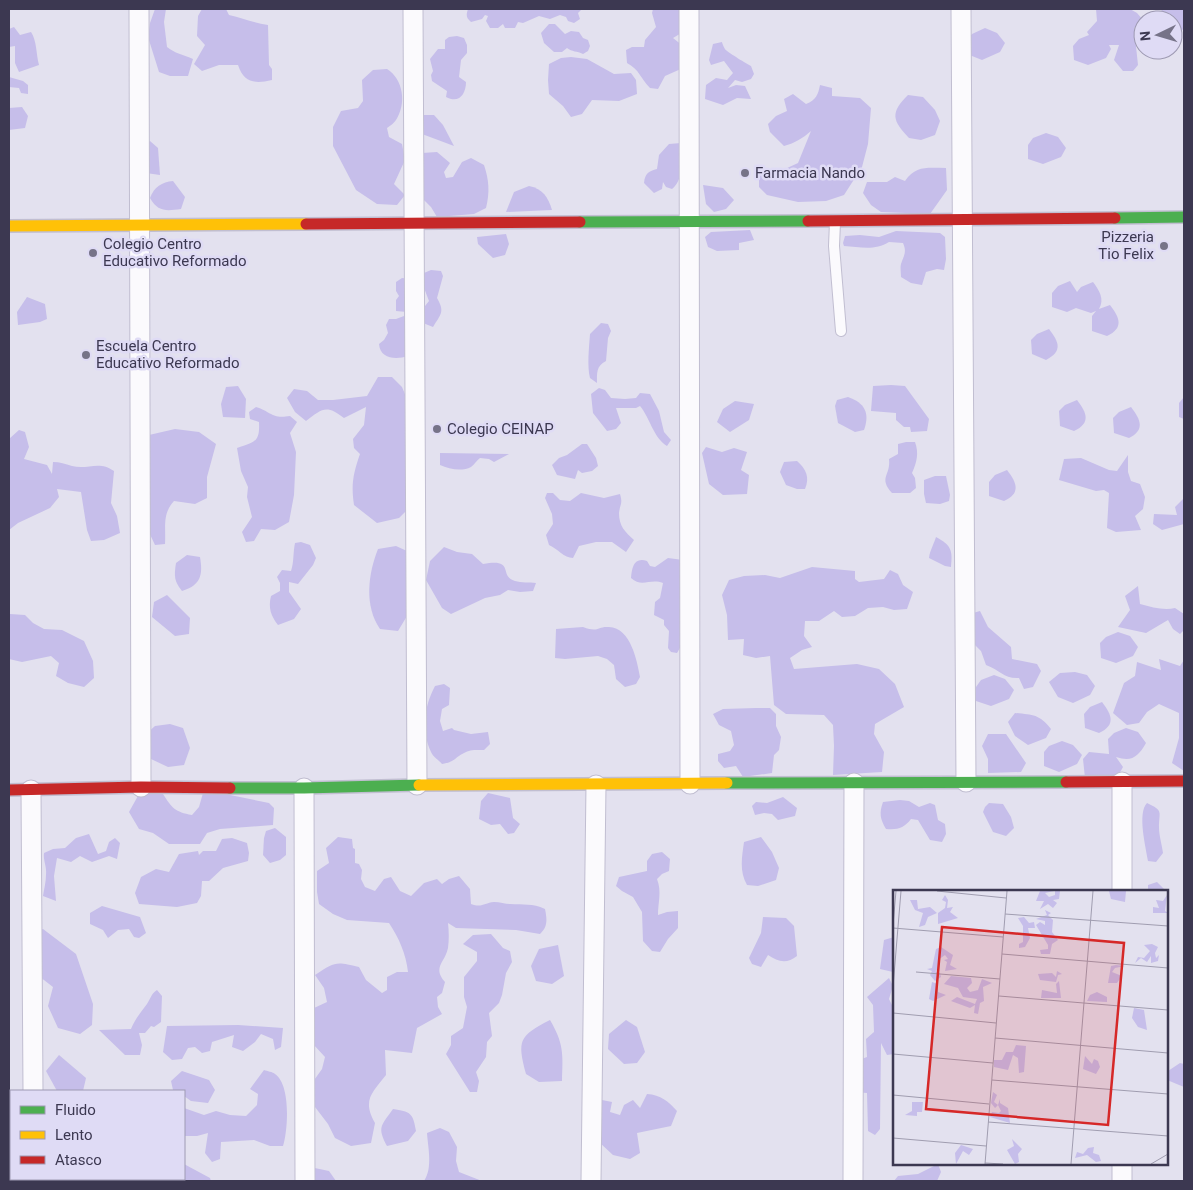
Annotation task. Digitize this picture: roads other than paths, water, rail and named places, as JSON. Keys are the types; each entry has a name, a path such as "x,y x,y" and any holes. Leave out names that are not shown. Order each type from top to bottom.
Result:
{"street":[{"path":"139,9 140,787"},
{"path":"413,9 417,785"},
{"path":"689,9 690,784"},
{"path":"961,9 964,220 966,782"},
{"path":"9,226 1184,217"},
{"path":"9,790 140,787 304,788 417,785 1184,781"},
{"path":"1122,782 1122,890"},
{"path":"853,1181 854,783"},
{"path":"591,1181 596,785"},
{"path":"304,788 305,1181"},
{"path":"31,790 33,1090"},
{"path":"1122,1165 1122,1181"}],"lane":[{"path":"835,221 834,246 841,332"}],"place":[{"name":"Farmacia Nando","path":"745,173"},
{"name":"Pizzeria Tio Felix","path":"1164,246"},
{"name":"Colegio Centro Educativo Reformado","path":"93,253"},
{"name":"Escuela Centro Educativo Reformado","path":"86,355"},
{"name":"Colegio CEINAP","path":"437,429"}]}
